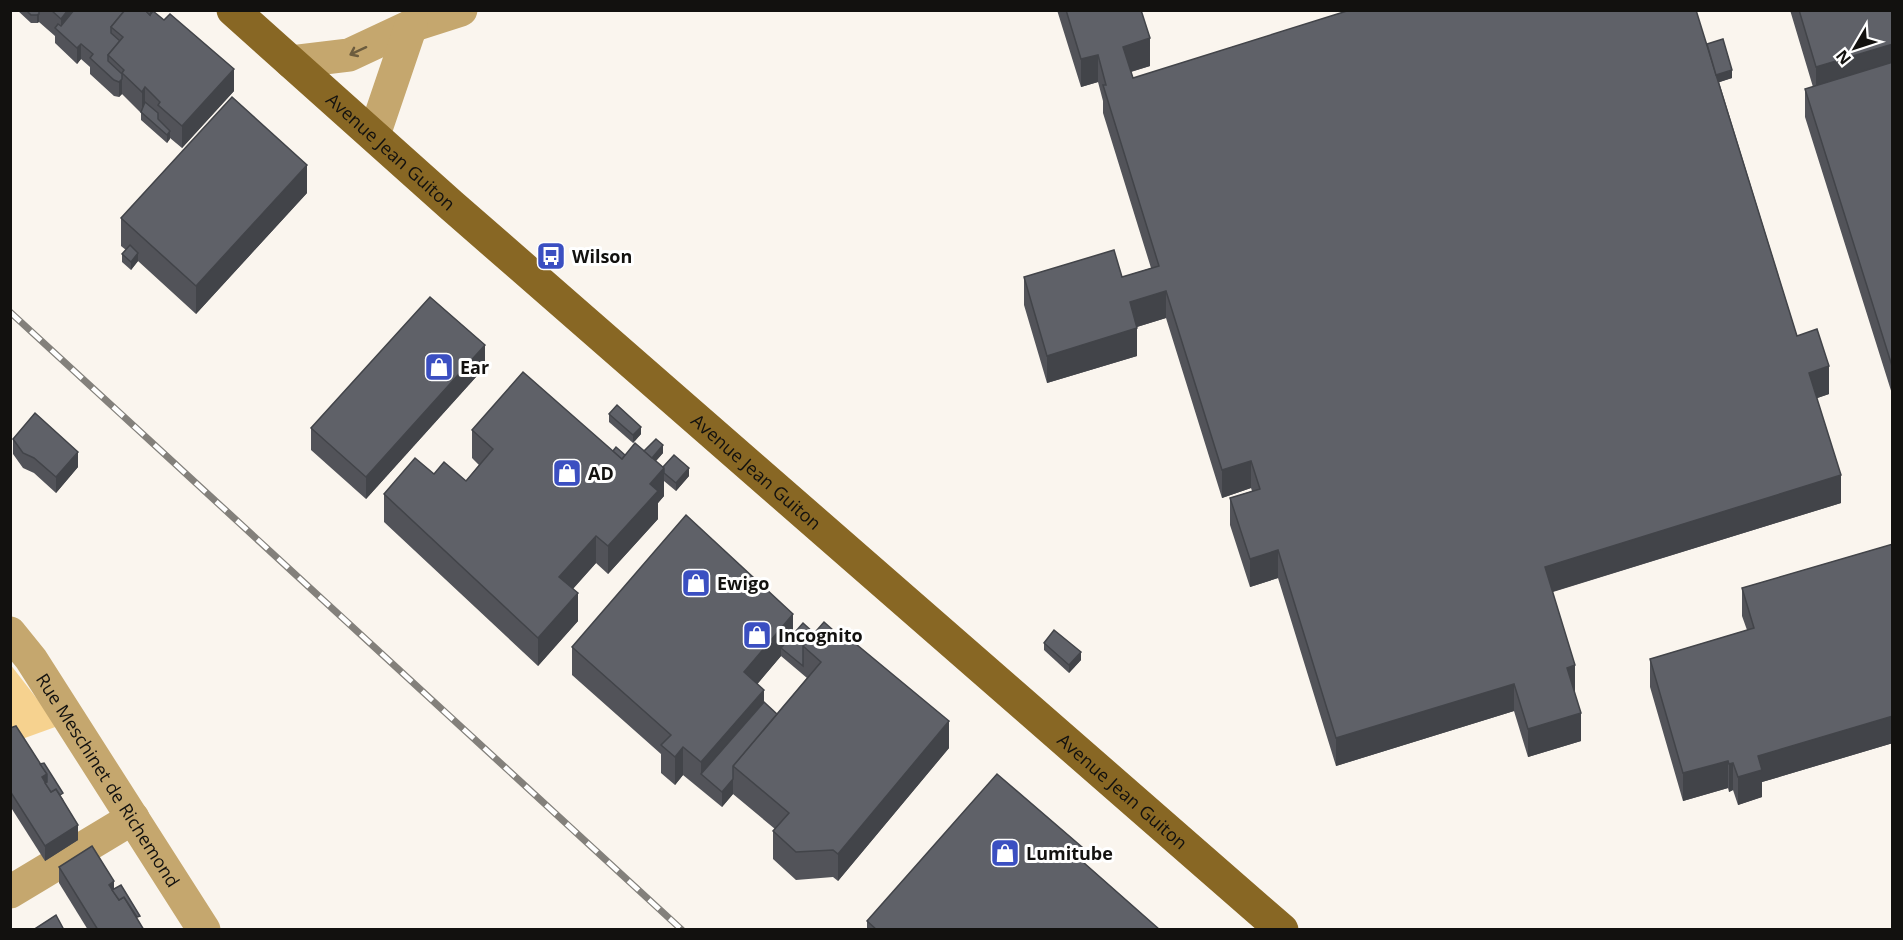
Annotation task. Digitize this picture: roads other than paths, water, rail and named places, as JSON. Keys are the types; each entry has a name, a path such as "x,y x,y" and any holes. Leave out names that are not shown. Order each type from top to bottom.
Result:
{"main road":[{"name":"Avenue Jean Guiton","path":"233,10 1282,930"}],"street":[{"path":"291,62 349,55 411,26 461,10"},
{"path":"374,135 411,26"},
{"name":"Rue Meschinet de Richemond","path":"10,633 31,659 204,930"},
{"path":"10,892 133,818"}],"railway":[{"path":"10,312 682,930"}],"place":[{"name":"Wilson","path":"551,256"},
{"name":"Ear","path":"439,367"},
{"name":"AD","path":"567,473"},
{"name":"Ewigo","path":"696,583"},
{"name":"Incognito","path":"757,635"},
{"name":"Lumitube","path":"1005,853"}]}
